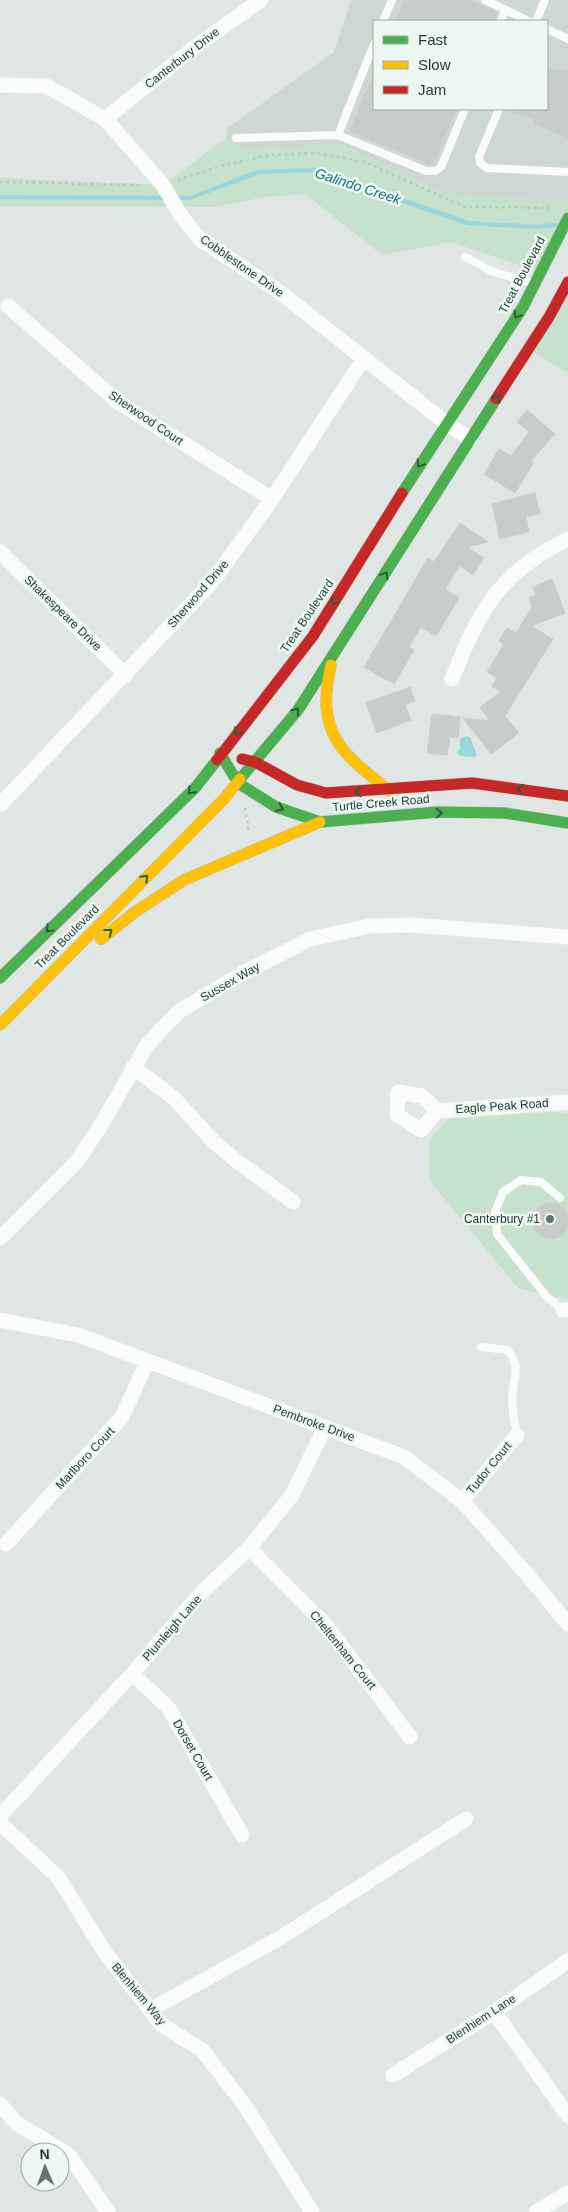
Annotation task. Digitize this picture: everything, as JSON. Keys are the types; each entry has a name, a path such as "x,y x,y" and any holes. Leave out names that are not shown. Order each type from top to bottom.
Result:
{"main road":[{"name":"Treat Boulevard","path":"0,978 195,788 220,752 313,636 446,423 518,315 568,218"},
{"name":"Treat Boulevard","path":"0,1025 238,783 298,710 548,317 568,282"},
{"path":"335,653 328,678 326,712 339,747 390,791"},
{"name":"Turtle Creek Road","path":"220,752 255,762 297,784 326,793 390,791 472,783 568,796"},
{"name":"Turtle Creek Road","path":"220,752 238,783 276,807 320,822 438,812 505,813 568,823"},
{"path":"30,995 135,912 184,880 320,822"}],"street":[{"name":"Canterbury Drive","path":"105,119 196,46 262,0"},
{"name":"Cobblestone Drive","path":"0,85 47,86 105,119 163,185 181,216 200,240 281,293 446,423 470,439"},
{"name":"Sherwood Court","path":"8,306 118,402 272,499"},
{"name":"Sherwood Drive","path":"0,805 126,675 212,582 272,499 364,358"},
{"path":"452,680 467,642 492,597 519,567 568,539"},
{"name":"Shakespeare Drive","path":"3,561 126,675"},
{"name":"Sussex Way","path":"0,1238 77,1161 101,1125 147,1045 178,1012 243,973 310,939 370,926 411,926 568,936"},
{"path":"133,1067 174,1098 214,1142 293,1202"},
{"name":"Eagle Peak Road","path":"437,1111 568,1102"},
{"name":"Pembroke Drive","path":"0,1320 78,1335 404,1457 462,1501 568,1624"},
{"name":"Marlboro Court","path":"6,1544 122,1418 147,1362"},
{"name":"Plumleigh Lane","path":"0,1816 132,1674 200,1594 250,1548 292,1495 325,1427"},
{"name":"Tudor Court","path":"462,1501 517,1434"},
{"name":"Cheltenham Court","path":"250,1548 324,1624 410,1737"},
{"name":"Dorset Court","path":"132,1674 168,1707 242,1836"},
{"path":"150,2010 288,1934 466,1819"},
{"name":"Blenhiem Way","path":"0,1823 58,1876 106,1954 162,2025 202,2050 246,2107 312,2212"},
{"name":"Blenhiem Lane","path":"393,2075 494,2012 568,1961"},
{"path":"494,2012 568,2116"},
{"path":"0,2104 16,2123 69,2155 108,2212"},
{"path":"536,2212 568,2193"}],"lane":[{"path":"383,20 392,0"},
{"path":"485,0 527,20"},
{"path":"536,20 545,0"},
{"path":"501,20 506,10"},
{"path":"548,29 568,39"},
{"path":"338,135 373,47"},
{"path":"236,138 338,135 426,171 435,171 442,167 465,110"},
{"path":"499,110 479,157 480,163 487,168 568,172"},
{"path":"465,257 494,272 534,284"},
{"path":"560,1198 542,1182 521,1180 504,1192 494,1212 497,1234 547,1297 565,1310"},
{"path":"481,1347 508,1350 514,1359 517,1368 512,1400 517,1434"}],"path":[{"path":"0,182 163,185 217,167 269,155 315,153 365,162 465,208 561,208"},
{"path":"244,801 250,838"}],"shaded area":[{"path":"351,0 568,0 568,201 444,194 344,146 242,148 226,138 228,128 334,52"}],"green space":[{"path":"226,138 242,148 344,146 444,194 568,201 568,218 540,272 451,242 382,255 305,194 264,197 215,207 0,206 0,178 163,185"},
{"path":"568,282 568,373 528,349"},
{"path":"554,1112 568,1113 568,1299 518,1288 429,1180 429,1140 448,1119"}],"water":[{"path":"466,736 470,737 477,755 473,757 460,756 457,752 460,749 460,739"}],"building":[{"path":"405,0 469,0 497,12 493,20 396,20"},
{"path":"550,68 568,72 568,138 534,124 535,119 513,113 513,110 548,110 548,73"},
{"path":"373,75 373,110 457,110 433,165 350,131"},
{"path":"527,410 555,434 531,461 534,462 515,493 484,474 499,449 511,456 529,432 517,422"},
{"path":"535,493 540,514 526,517 529,532 500,539 492,504"},
{"path":"460,523 488,542 467,547 484,558 473,575 460,566 445,589 459,598 436,636 421,627 409,647 414,650 394,684 364,667 428,558 434,562"},
{"path":"552,579 565,613 531,626 553,639 505,716 519,733 491,754 463,718 490,721 480,707 501,692 492,686 497,678 487,672 504,644 499,641 507,628 516,633 532,607 529,598 536,595 533,587"},
{"path":"410,687 415,701 405,705 411,720 377,733 366,703"},
{"path":"432,714 460,717 458,738 450,737 447,755 427,753"},
{"name":"Canterbury #1","path":"551,1203 558,1204 564,1208 568,1214 568,1228 564,1234 558,1238 551,1239 544,1238 538,1234 534,1228 533,1221 534,1214 538,1208 544,1204"}],"waterway":[{"name":"Galindo Creek","path":"174,198 190,198 258,172 314,170 468,223 536,227 557,225"},
{"name":"Galindo Creek","path":"0,197 166,198"}],"traffic: fast":[{"path":"402,493 523,307 568,218"},
{"path":"240,779 298,710 496,399"},
{"path":"220,753 238,783 276,807 320,822 438,812 505,813 568,823"},
{"path":"0,978 195,788 217,760"}],"traffic: slow":[{"path":"331,665 327,688 327,708 330,725 336,739 358,765 390,791"},
{"path":"0,1025 223,800 240,779"},
{"path":"101,939 135,912 184,880 320,822"}],"traffic: jam":[{"path":"496,399 549,317 568,282"},
{"path":"217,760 313,636 402,493"},
{"path":"242,759 255,762 297,785 326,793 472,783 568,796"}],"place":[{"name":"Canterbury #1","path":"550,1219"}]}
